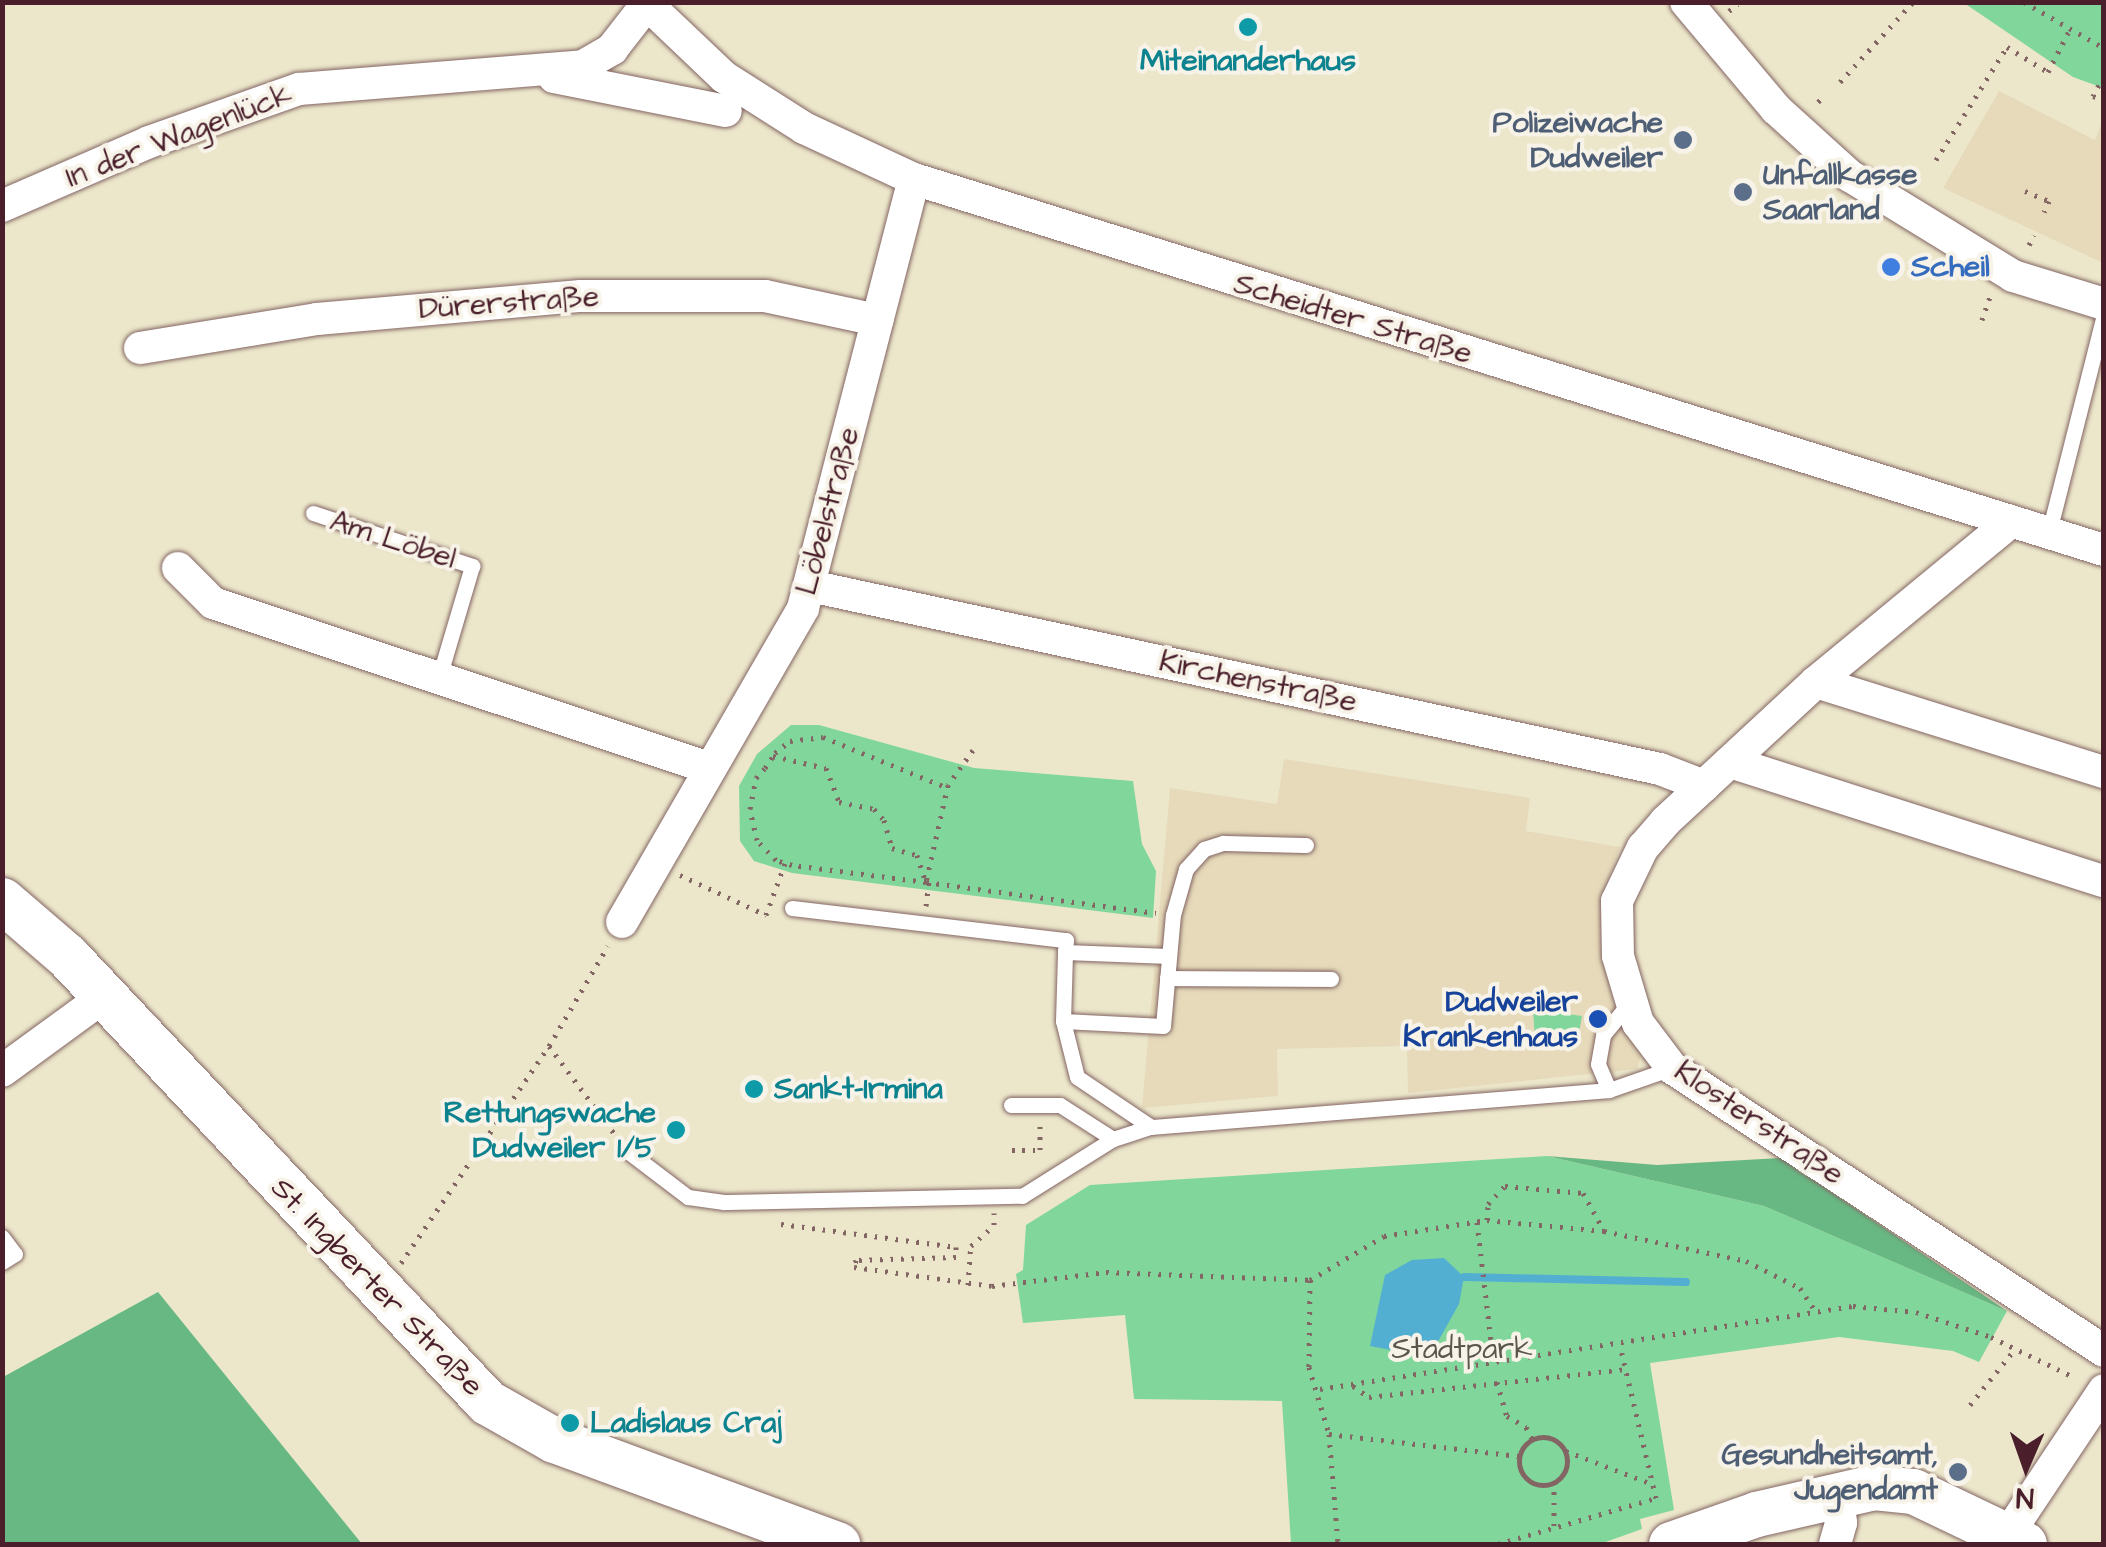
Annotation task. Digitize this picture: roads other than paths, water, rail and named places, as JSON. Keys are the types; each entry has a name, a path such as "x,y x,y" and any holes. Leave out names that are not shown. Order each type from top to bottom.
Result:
{"main road":[{"name":"St. Ingberter Straße","path":"2,900 105,996 456,1376 518,1423 837,1544"},
{"path":"1671,1544 1838,1492 1913,1491 2016,1539"}],"street":[{"path":"1686,2 1776,109 1850,176 2013,276 2104,304"},
{"name":"In der Wagenlück","path":"2,206 149,142 299,88 410,76 540,74 583,66 612,49 646,4"},
{"name":"Scheidter Straße","path":"646,4 724,77 804,128 914,179 2104,550"},
{"name":"In der Wagenlück","path":"540,74 726,110"},
{"name":"Löbelstraße","path":"622,922 810,586 914,179"},
{"name":"Dürerstraße","path":"140,348 317,318 581,296 765,296 877,320"},
{"name":"Klosterstraße","path":"2009,523 1816,682 1643,846 1617,901 1618,956 1630,1002 1672,1068 2104,1351"},
{"path":"178,568 213,602 438,681 708,768"},
{"name":"Kirchenstraße","path":"810,586 1660,769 1704,786"},
{"path":"1816,682 2104,772"},
{"path":"1730,762 2104,882"},
{"path":"2,1071 105,996"},
{"path":"2016,1539 2093,1385"},
{"path":"1835,1544 1841,1523 1838,1492"}],"lane":[{"path":"2053,516 2104,314"},
{"name":"Am Löbel","path":"313,513 472,566 438,681"},
{"path":"1063,1021 1163,1026 1173,915 1186,869 1204,849 1224,843 1306,845"},
{"path":"792,908 1066,940 1063,1021 1077,1077 1151,1127"},
{"path":"1065,952 1169,956"},
{"path":"1167,978 1331,979"},
{"path":"1609,1090 1598,1064 1603,1035 1630,1002"},
{"path":"626,1150 688,1197 724,1202 994,1198 1045,1187 1112,1138 1151,1127 1609,1090 1672,1068"},
{"path":"1012,1105 1040,1104 1080,1114 1112,1138"},
{"path":"2,1237 15,1254 2,1262"}],"water":[{"path":"1444,1258 1464,1277 1459,1304 1435,1347 1407,1353 1370,1346 1385,1275 1412,1260"}],"waterway":[{"path":"1464,1277 1686,1282"}],"place":[{"name":"Miteinanderhaus","path":"1248,27"},
{"name":"Polizeiwache Dudweiler","path":"1683,140"},
{"name":"Unfallkasse Saarland","path":"1743,192"},
{"name":"Scheil","path":"1891,267"},
{"name":"Dudweiler Krankenhaus","path":"1598,1019"},
{"name":"Sankt-Irmina","path":"754,1089"},
{"name":"Rettungswache Dudweiler 1/5","path":"676,1130"},
{"name":"Ladislaus Craj","path":"570,1423"},
{"name":"Gesundheitsamt, Jugendamt","path":"1958,1472"}],"park label":[{"name":"Stadtpark","path":"1462,1349"}]}
